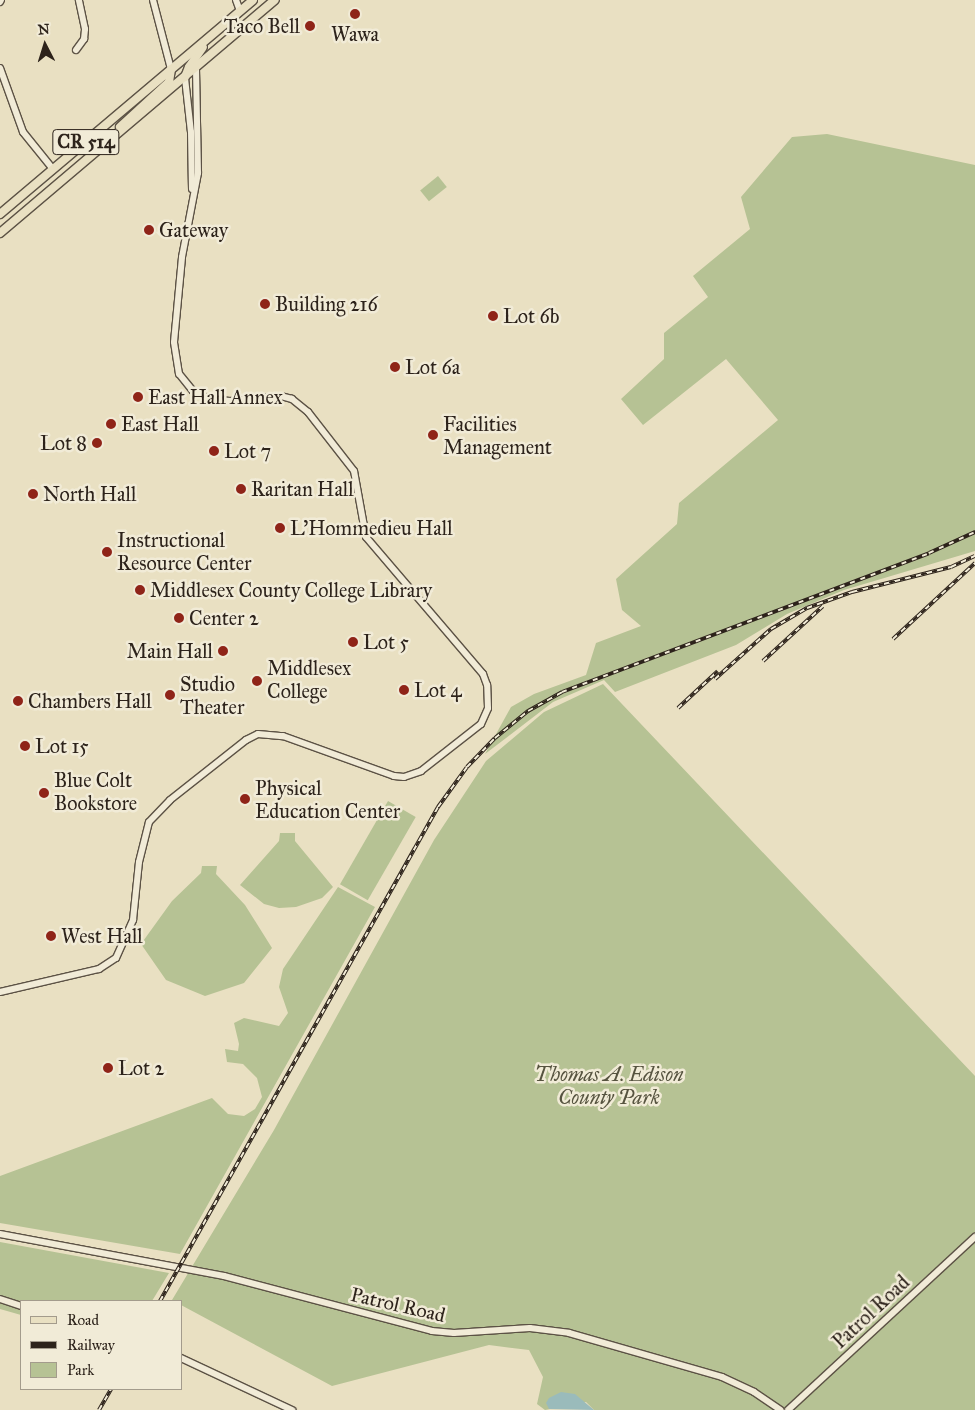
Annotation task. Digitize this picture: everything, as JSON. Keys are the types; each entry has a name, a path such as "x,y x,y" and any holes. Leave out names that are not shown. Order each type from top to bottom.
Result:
{"main road":[{"name":"CR 514","path":"0,214 253,0"},
{"name":"CR 514","path":"0,233 196,69 275,0"},
{"path":"185,78 191,62 211,37"},
{"path":"107,142 128,118 169,82 172,69"}],"street":[{"path":"76,50 84,39 85,29 79,0"},
{"path":"153,0 172,69"},
{"path":"236,0 240,11"},
{"path":"0,68 23,132 53,169"},
{"path":"0,992 99,969 116,958 133,920 139,862 149,822 170,800 246,740 258,734 283,736 394,776 404,777 421,771 481,724 488,708 488,690 482,674 366,537 354,471 308,412 292,399 280,396 230,401 209,399 182,380 176,367 174,342 192,198 198,173 196,69"},
{"path":"185,78 191,132 192,198"},
{"name":"Patrol Road","path":"0,1234 224,1276 432,1331 469,1333 530,1328 569,1333 722,1377 754,1392 781,1410"},
{"name":"Patrol Road","path":"788,1410 975,1237"},
{"path":"0,1299 20,1306"},
{"path":"182,1358 292,1410"}],"green space":[{"path":"827,134 975,165 975,551 844,590 787,614 736,645 615,692 604,680 553,702 485,754 511,707 534,694 586,675 596,643 641,626 622,610 616,579 677,524 679,503 778,420 726,359 643,425 621,399 664,359 664,333 708,297 693,276 750,229 741,197 792,137"},
{"path":"438,176 447,187 429,201 420,190"},
{"name":"Thomas A. Edison County Park","path":"603,684 975,1076 975,1410 594,1410 586,1402 545,1410 537,1404 543,1377 529,1350 489,1345 332,1386 182,1306 182,1300 172,1300 274,1130 434,840 486,761 544,712"},
{"path":"388,801 416,817 368,900 340,884"},
{"path":"280,833 295,833 295,841 333,887 322,898 296,907 279,908 264,904 240,885 279,841"},
{"path":"202,866 217,866 216,874 245,905 272,948 244,983 205,996 166,980 141,944 172,901 201,873"},
{"path":"338,887 375,907 180,1254 0,1223 0,1176 212,1098 228,1114 244,1116 255,1109 262,1097 257,1078 243,1064 227,1062 225,1049 238,1051 239,1044 234,1023 244,1018 279,1026 288,1013 279,987 283,969"},
{"path":"0,1242 169,1273 153,1300 20,1300 20,1315 0,1309"}],"water":[{"path":"561,1392 575,1394 594,1410 549,1409 546,1403 549,1398"}],"railway":[{"path":"161,1300 438,807 467,767 495,738 528,711 562,692 929,553 975,532"},
{"path":"715,679 771,629 807,608 852,592 951,567 975,556"},
{"path":"893,639 975,563"},
{"path":"763,661 823,606"},
{"path":"678,708 718,671"},
{"path":"99,1410 110,1390"}],"place":[{"name":"Wawa","path":"355,14"},
{"name":"Taco Bell","path":"310,26"},
{"name":"Gateway","path":"149,230"},
{"name":"Building 216","path":"265,304"},
{"name":"Lot 6b","path":"493,316"},
{"name":"Lot 6a","path":"395,367"},
{"name":"East Hall Annex","path":"138,397"},
{"name":"East Hall","path":"111,424"},
{"name":"Facilities Management","path":"433,435"},
{"name":"Lot 8","path":"97,443"},
{"name":"Lot 7","path":"214,451"},
{"name":"Raritan Hall","path":"241,489"},
{"name":"North Hall","path":"33,494"},
{"name":"L'Hommedieu Hall","path":"280,528"},
{"name":"Instructional Resource Center","path":"107,552"},
{"name":"Middlesex County College Library","path":"140,590"},
{"name":"Center 2","path":"179,618"},
{"name":"Lot 5","path":"353,642"},
{"name":"Main Hall","path":"223,651"},
{"name":"Middlesex College","path":"257,681"},
{"name":"Lot 4","path":"404,690"},
{"name":"Studio Theater","path":"170,695"},
{"name":"Chambers Hall","path":"18,701"},
{"name":"Lot 15","path":"25,746"},
{"name":"Blue Colt Bookstore","path":"44,793"},
{"name":"Physical Education Center","path":"245,799"},
{"name":"West Hall","path":"51,936"},
{"name":"Lot 2","path":"108,1068"}]}
